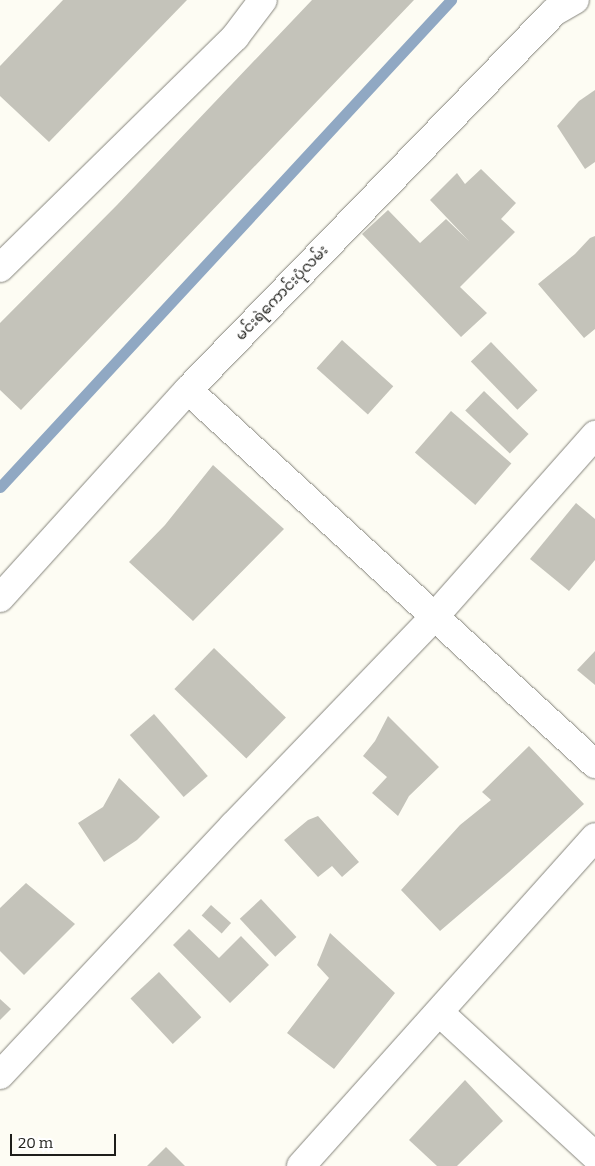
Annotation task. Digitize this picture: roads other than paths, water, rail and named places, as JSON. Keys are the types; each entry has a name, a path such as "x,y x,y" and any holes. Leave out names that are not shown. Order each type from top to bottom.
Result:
{"street":[{"path":"0,268 235,37 263,0"},
{"name":"မင်းရဲကောင်းပုံလမ်း","path":"0,598 188,390 557,4"},
{"path":"188,390 595,764"},
{"path":"0,1076 233,826 435,616 595,435"},
{"path":"301,1166 440,1013 595,837"},
{"path":"440,1013 595,1156"}],"waterway":[{"path":"0,487 451,0"}]}
